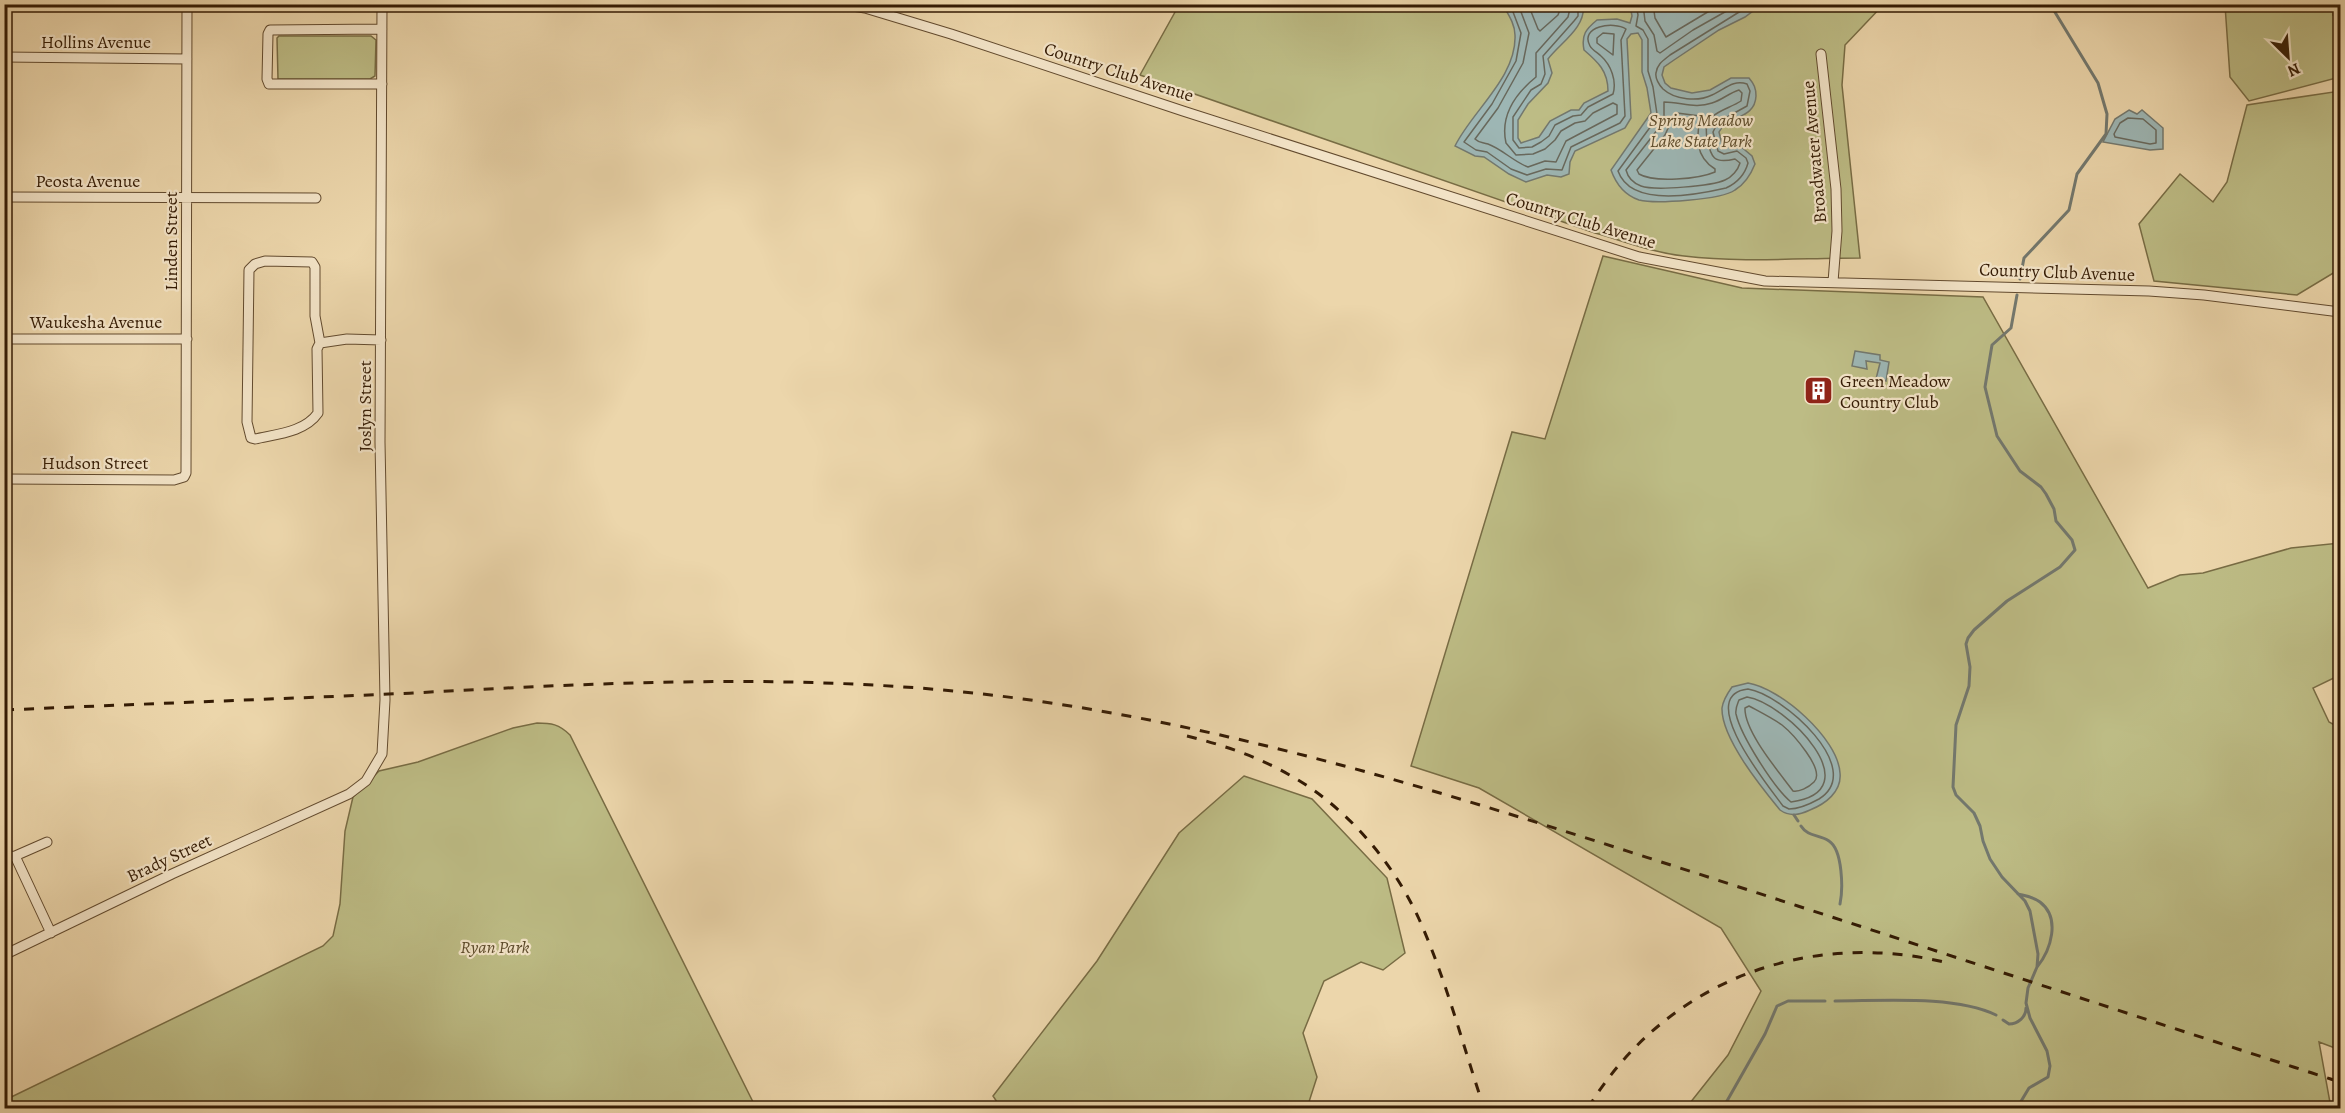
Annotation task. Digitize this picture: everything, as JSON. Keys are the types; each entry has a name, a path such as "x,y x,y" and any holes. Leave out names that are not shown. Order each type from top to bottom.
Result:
{"street":[{"name":"Linden Street","path":"184,477 188,467 187,4"},
{"name":"Joslyn Street","path":"349,794 366,781 382,754 385,694 381,525 382,4"},
{"name":"Country Club Avenue","path":"841,4 865,8 951,34 1639,257 1765,281 2108,289 2182,293 2340,312"},
{"path":"382,29 270,30 267,68 269,84 382,84"},
{"name":"Broadwater Avenue","path":"1821,54 1836,189 1837,231 1833,282"},
{"name":"Hollins Avenue","path":"4,57 187,59"},
{"name":"Peosta Avenue","path":"4,197 316,198"},
{"path":"320,343 315,316 315,267 312,262 265,261 255,264 249,270 247,422 251,438 255,439 300,427 313,420 318,413 316,349 320,343 347,339 381,340"},
{"name":"Waukesha Avenue","path":"4,339 187,339"},
{"name":"Hudson Street","path":"4,479 174,480 184,477"},
{"name":"Brady Street","path":"4,955 349,794"},
{"path":"4,857 15,856 47,842"},
{"path":"15,856 51,933"}],"green space":[{"name":"Spring Meadow Lake State Park","path":"1179,5 1883,5 1845,45 1842,85 1860,258 1728,259 1684,256 1650,250 1140,75"},
{"path":"2225,5 2333,5 2333,15 2340,25 2340,77 2249,101 2230,77"},
{"path":"279,36 371,36 376,40 375,76 370,79 278,79 277,38"},
{"path":"2340,91 2340,269 2297,295 2154,281 2139,224 2180,174 2213,202 2227,182 2247,105"},
{"name":"Green Meadow Country Club","path":"1603,256 1742,288 1983,297 2148,588 2180,575 2203,573 2291,548 2340,543 2340,675 2313,688 2329,722 2340,728 2340,1050 2319,1042 2331,1108 1686,1108 1728,1055 1761,991 1721,928 1479,788 1411,766 1512,432 1545,439"},
{"name":"Ryan Park","path":"537,723 555,725 570,735 756,1108 5,1108 5,1100 323,946 333,936 340,904 345,831 353,797 379,771 418,762 513,728"},
{"path":"1244,776 1312,799 1387,878 1405,953 1383,970 1361,962 1324,981 1303,1033 1317,1077 1307,1108 1001,1108 993,1096 1097,961 1179,833"}],"water":[{"path":"1583,4 1581,20 1577,27 1548,59 1552,73 1548,83 1528,104 1518,120 1518,138 1521,143 1539,137 1550,121 1571,110 1579,110 1584,103 1608,91 1608,84 1601,67 1584,50 1585,33 1597,20 1617,19 1630,23 1632,16 1630,5 1761,5 1664,67 1662,75 1665,83 1671,88 1692,93 1710,90 1731,78 1751,80 1756,96 1751,109 1728,123 1719,132 1723,148 1739,145 1752,156 1755,164 1742,185 1728,193 1716,196 1659,202 1634,198 1625,192 1615,180 1611,170 1651,113 1642,72 1642,40 1638,33 1631,34 1627,39 1631,118 1625,128 1575,151 1570,162 1569,174 1561,177 1547,175 1526,182 1509,174 1484,157 1475,156 1455,146 1509,65 1514,50 1515,31 1503,5"},
{"path":"2129,110 2137,114 2142,110 2163,128 2163,149 2150,150 2103,142 2115,119"},
{"path":"1855,351 1880,355 1880,360 1889,362 1886,381 1876,379 1880,363 1866,361 1867,369 1852,366"},
{"path":"1748,683 1776,694 1791,704 1818,730 1837,759 1840,773 1838,786 1831,796 1806,812 1787,814 1780,810 1753,776 1728,734 1722,708 1726,697 1732,687"}],"waterway":[{"path":"2020,279 2024,258 2069,210 2077,174 2106,134 2107,114 2098,83 2050,4"},
{"path":"2017,295 2011,328 1992,345 1985,387 1997,436 2020,471 2041,487 2046,494 2054,509 2056,521 2072,540 2075,550 2060,567 2007,601 1968,638 1966,644 1970,667 1969,686 1956,725 1953,787 1956,795 1974,813 1990,859 2002,877 2025,901 2030,911 2038,954 2037,967 2028,988 2026,1003 2030,1018 2047,1051 2050,1066 2048,1077 2029,1088 2017,1108"},
{"path":"1794,815 1798,821"},
{"path":"1801,826 1810,834 1825,839 1834,846 1841,871 1840,904"},
{"path":"2018,894 2038,900 2050,917 2052,925 2050,943 2037,967"},
{"path":"1723,1108 1765,1034 1777,1006 1788,1001 1825,1001"},
{"path":"1835,1001 1939,1002 1960,1004 1996,1015"},
{"path":"2003,1020 2009,1024 2018,1021 2025,1014 2026,1008"}],"railway":[{"path":"4,710 684,682 886,686 1047,702 1230,737 1410,784 1677,867 2340,1082"},
{"path":"1187,736 1242,753 1293,777 1332,804 1382,857 1408,898 1429,942 1484,1108"},
{"path":"1588,1108 1620,1064 1657,1027 1698,998 1744,975 1792,960 1843,953 1895,954 1948,963"}],"place":[{"name":"Green Meadow Country Club","path":"1819,391"}]}
